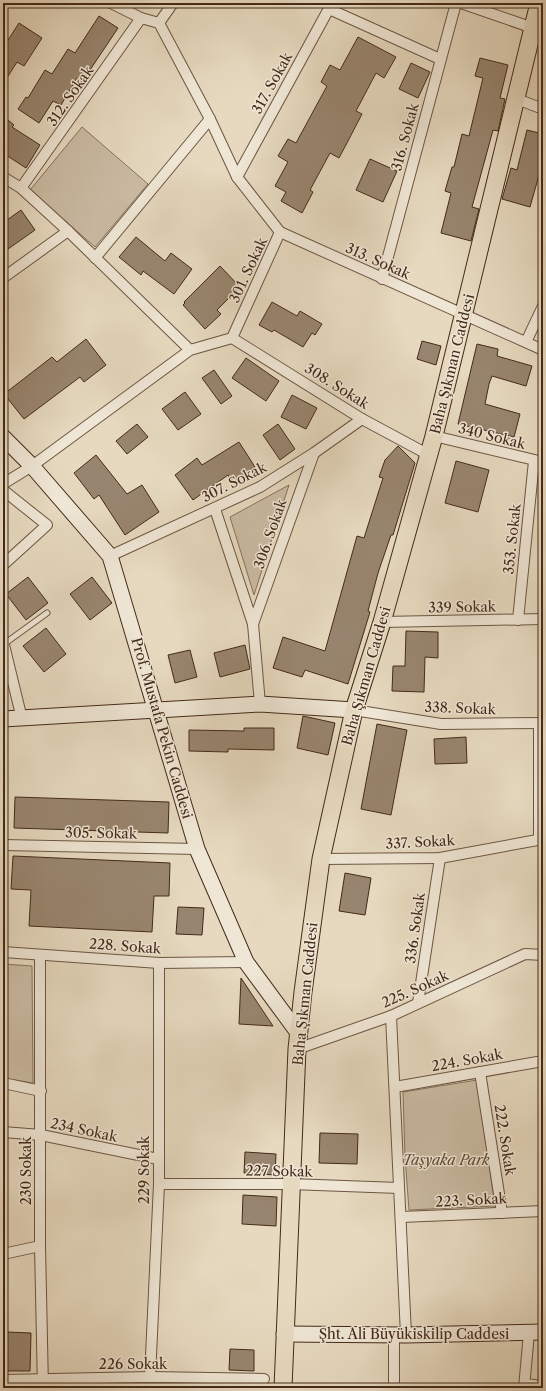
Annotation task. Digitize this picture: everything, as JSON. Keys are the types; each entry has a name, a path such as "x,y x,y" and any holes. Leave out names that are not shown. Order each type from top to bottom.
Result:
{"main road":[{"name":"Baha Şıkman Caddesi","path":"282,1388 290,1184 298,1042 303,992 321,859 354,710 382,622 434,436 517,99 539,3"},
{"name":"Prof. Mustafa Pekin Caddesi","path":"3,437 32,466 110,556 198,849 246,962 298,1042"},
{"path":"3,719 260,704 354,710"},
{"name":"Şht. Ali Büyükiskilip Caddesi","path":"284,1334 400,1335 536,1332"}],"street":[{"path":"111,3 141,18 159,23 174,3"},
{"name":"316. Sokak","path":"382,279 456,3"},
{"path":"461,3 533,28"},
{"path":"331,6 440,59"},
{"name":"317. Sokak","path":"237,176 331,6"},
{"name":"312. Sokak","path":"21,188 141,18"},
{"name":"301. Sokak","path":"159,23 210,119 237,176 280,232 232,338"},
{"path":"517,99 543,109"},
{"path":"95,258 210,119"},
{"path":"5,181 21,188 68,231 190,350"},
{"path":"3,278 68,231"},
{"name":"313. Sokak","path":"280,232 543,350"},
{"path":"526,342 543,306"},
{"path":"3,484 32,466 190,350 232,338"},
{"name":"308. Sokak","path":"232,338 362,419 429,455"},
{"name":"307. Sokak","path":"110,556 214,509 260,486 314,453 362,419"},
{"name":"340 Sokak","path":"434,436 539,461"},
{"name":"306. Sokak","path":"253,624 314,453"},
{"name":"353. Sokak","path":"518,620 539,461"},
{"path":"3,490 47,525 3,564"},
{"path":"214,509 253,624 260,704"},
{"name":"339 Sokak","path":"382,622 518,620 543,618"},
{"path":"4,643 22,719"},
{"name":"338. Sokak","path":"354,710 441,724 541,723"},
{"path":"541,723 541,839"},
{"name":"337. Sokak","path":"321,859 440,858 541,839"},
{"name":"305. Sokak","path":"3,845 198,849"},
{"name":"336. Sokak","path":"418,1003 440,858"},
{"name":"228. Sokak","path":"3,952 159,963 246,962"},
{"name":"225. Sokak","path":"298,1042 391,1016 525,954 543,955"},
{"name":"230 Sokak","path":"40,955 40,1246 43,1384"},
{"name":"229 Sokak","path":"150,1377 159,1184 159,963"},
{"path":"391,1016 401,1217 400,1335 394,1388"},
{"name":"224. Sokak","path":"395,1086 543,1061"},
{"name":"222. Sokak","path":"480,1072 502,1212"},
{"path":"3,1083 40,1091"},
{"name":"234 Sokak","path":"3,1132 41,1135 158,1159"},
{"name":"227 Sokak","path":"159,1184 290,1184 399,1188"},
{"name":"223. Sokak","path":"401,1217 543,1210"},
{"path":"3,1254 40,1246"},
{"path":"536,1332 524,1386 543,1386"},
{"name":"226 Sokak","path":"3,1380 43,1384 150,1377 264,1379"}],"lane":[{"path":"4,643 47,613"}],"green space":[{"path":"82,127 148,184 95,247 30,190"},
{"path":"289,485 254,595 230,517"},
{"path":"3,964 32,966 33,1083 3,1078"},
{"name":"Taşyaka Park","path":"477,1080 495,1206 409,1210 405,1157 403,1092"}],"building":[{"path":"99,16 118,28 82,82 77,78 61,105 53,101 39,123 18,109 26,97 28,98 45,70 52,74 68,49 75,53"},
{"path":"19,23 42,38 24,66 17,62 3,84 3,48"},
{"path":"358,37 396,57 384,78 376,73 356,111 362,114 348,141 339,158 330,153 310,190 313,192 302,213 281,201 286,192 275,186 288,162 278,156 288,139 296,143 327,86 321,82 330,65 340,70"},
{"path":"480,58 508,65 500,98 505,99 498,131 493,130 472,207 479,209 471,241 441,233 451,193 445,191 452,167 454,167 462,134 469,136 483,78 475,76"},
{"path":"411,63 430,72 418,98 399,89"},
{"path":"3,116 14,125 12,127 40,145 26,168 3,153"},
{"path":"527,130 543,134 543,168 541,168 530,207 502,199 511,168 517,170"},
{"path":"370,159 397,171 383,202 356,190"},
{"path":"21,210 35,230 8,249 3,242 3,223"},
{"path":"136,237 165,261 171,253 192,269 174,294 143,271 141,275 119,257"},
{"path":"220,266 240,287 217,310 221,314 205,329 183,305 185,303 184,302"},
{"path":"272,302 297,316 300,311 322,324 315,335 312,333 303,347 274,330 272,332 259,325"},
{"path":"86,339 106,365 84,382 80,377 24,419 4,394 52,357 57,362"},
{"path":"422,341 441,346 436,365 417,359"},
{"path":"477,344 498,349 497,356 532,366 526,386 492,376 489,384 485,404 520,414 514,437 458,424"},
{"path":"246,358 279,381 266,401 232,378"},
{"path":"214,370 232,396 221,404 202,378"},
{"path":"185,392 201,414 178,430 162,409"},
{"path":"292,395 317,408 306,429 281,417"},
{"path":"137,424 148,437 127,454 116,441"},
{"path":"278,424 295,449 280,460 263,435"},
{"path":"239,442 255,467 232,482 228,475 193,500 175,475 197,458 202,465"},
{"path":"398,446 415,463 393,535 391,535 378,573 368,611 370,612 348,684 305,670 302,677 273,668 283,637 325,651 357,536 364,538 383,478 379,477 385,460"},
{"path":"96,455 127,494 142,485 159,512 125,535 99,495 94,499 74,473"},
{"path":"456,461 489,470 478,512 445,503"},
{"path":"28,577 48,603 26,620 6,594"},
{"path":"92,577 112,603 90,620 70,594"},
{"path":"46,628 66,654 44,672 23,646"},
{"path":"406,631 438,632 438,658 425,657 424,692 392,691 393,666 405,666"},
{"path":"245,645 250,669 220,677 214,653"},
{"path":"190,650 197,677 175,683 168,655"},
{"path":"303,716 335,723 328,755 297,748"},
{"path":"377,724 407,730 391,815 361,809"},
{"path":"244,728 274,728 274,750 228,749 228,752 189,751 189,730 244,731"},
{"path":"466,737 467,763 435,764 434,739"},
{"path":"15,797 169,802 168,833 14,828"},
{"path":"13,856 170,863 169,896 154,896 152,932 29,926 31,890 11,889"},
{"path":"345,873 371,878 365,915 339,911"},
{"path":"178,907 204,908 202,935 176,934"},
{"path":"241,978 273,1026 239,1024"},
{"path":"320,1133 358,1134 357,1164 319,1163"},
{"path":"245,1152 276,1154 275,1175 244,1173"},
{"path":"243,1195 277,1197 276,1226 242,1224"},
{"path":"7,1332 31,1333 30,1371 6,1371"},
{"path":"230,1349 254,1350 254,1371 229,1370"}]}
